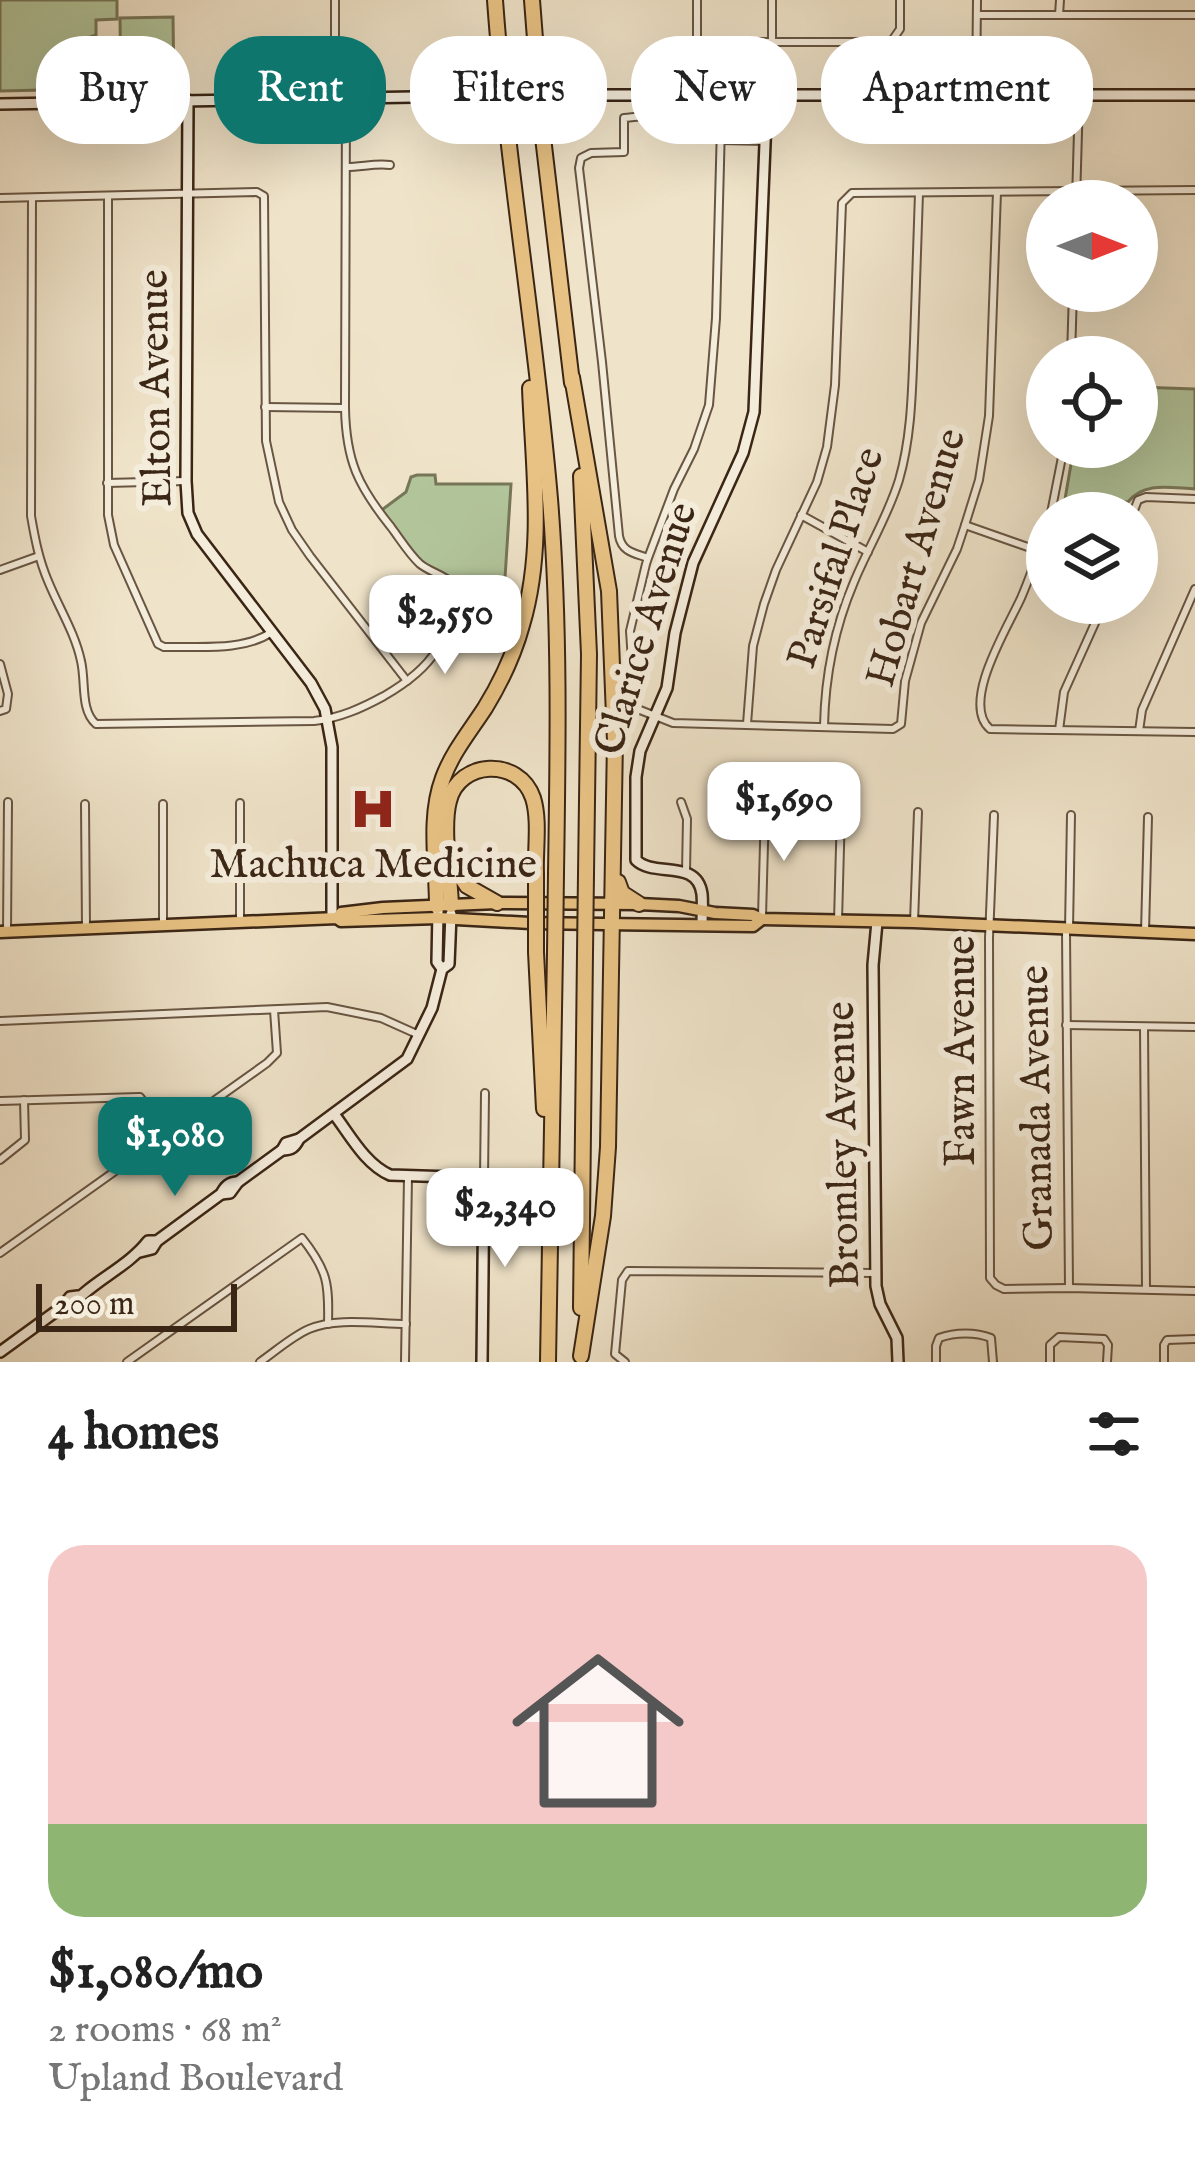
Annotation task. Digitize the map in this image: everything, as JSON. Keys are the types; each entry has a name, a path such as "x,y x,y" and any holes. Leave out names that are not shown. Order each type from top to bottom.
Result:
{"highway":[{"path":"495,0 546,461 556,594 548,1362"},
{"path":"532,0 542,129 572,377 588,605 581,1359"},
{"path":"444,912 435,818 441,782 504,673 522,626 532,580 536,516 525,281"},
{"path":"572,377 610,600 615,729 610,1111 605,1189 581,1359"},
{"path":"444,912 448,810 454,788 475,771 499,769 518,777 532,796 535,814 549,1280"},
{"path":"449,855 463,881 496,903"},
{"path":"614,872 622,893 639,904"}],"main road":[{"path":"444,912 496,903 639,904 679,906 702,918"},
{"path":"4,932 334,918 378,908 571,924 753,915 762,920 1195,934"}],"street":[{"path":"335,0 337,36"},
{"path":"697,0 697,36"},
{"path":"772,0 772,36"},
{"path":"797,44 885,44 900,29 900,0"},
{"path":"977,0 977,36"},
{"path":"1059,15 1060,0"},
{"path":"977,15 1195,15"},
{"path":"386,97 631,95"},
{"path":"1093,95 1195,95"},
{"path":"0,104 36,103"},
{"path":"631,117 624,118 624,152 591,153 581,158 579,167 619,536 627,551 648,558"},
{"name":"Elton Avenue","path":"188,144 188,513 197,535 318,692 328,719 334,918"},
{"path":"32,198 31,516 39,556 82,663 89,719 96,724 328,719 362,708 407,681 434,656 449,623 452,583 421,565 370,501 347,448 344,144"},
{"path":"721,144 709,405 635,602 629,637 633,698 640,710 673,723 824,726"},
{"name":"Clarice Avenue","path":"686,872 646,868 635,859 638,763 667,688 675,632 694,562 743,453 754,412 765,144"},
{"path":"1076,180 1077,144"},
{"path":"346,167 390,165"},
{"path":"1158,190 1195,190"},
{"path":"0,198 257,192 264,196 266,441 279,502 292,530 407,681"},
{"name":"Parsifal Place","path":"824,726 825,693 840,617 899,480 907,441 919,192"},
{"name":"Hobart Avenue","path":"824,726 893,729 901,724 905,681 921,623 957,549 979,480 989,416 997,192"},
{"path":"746,724 753,646 764,604 817,482 832,420 842,203 852,193 1026,192"},
{"path":"108,196 107,483 114,545 158,644 238,645 257,642 272,632"},
{"path":"265,407 345,408"},
{"path":"107,483 186,481"},
{"path":"1158,497 1195,499"},
{"path":"801,515 868,552"},
{"path":"965,525 1026,546"},
{"path":"0,570 39,556"},
{"path":"1026,581 986,673 980,711 983,724 990,729 1195,732"},
{"path":"1138,731 1142,710 1195,589"},
{"path":"1059,730 1064,692 1095,624"},
{"path":"0,664 8,694 3,710"},
{"path":"4,932 8,802"},
{"path":"240,802 240,922"},
{"path":"681,802 687,819 686,872 700,886 702,918"},
{"path":"85,804 86,928"},
{"path":"163,804 163,926"},
{"path":"762,920 765,808"},
{"path":"838,921 842,810"},
{"path":"914,922 918,812"},
{"name":"Fawn Avenue","path":"994,815 990,1278 1004,1289 1069,1288"},
{"name":"Granada Avenue","path":"1069,1288 1066,1025 1071,815"},
{"path":"1145,932 1148,817"},
{"path":"0,1352 394,1067 401,1053 409,1051 432,1008 442,969 437,962 444,912"},
{"name":"Bromley Avenue","path":"877,922 873,965 876,1273 878,1298 897,1338 898,1362"},
{"path":"0,1021 328,1007 386,1020 419,1035"},
{"path":"0,1253 267,1063 277,1053 274,1010"},
{"path":"1066,1025 1195,1027"},
{"path":"1144,1027 1146,1289"},
{"path":"482,1362 485,1093"},
{"path":"0,1101 140,1097 168,1134"},
{"path":"0,1160 25,1140 24,1100"},
{"path":"334,1114 379,1170 408,1178 484,1178"},
{"path":"405,1362 408,1178"},
{"path":"127,1362 302,1238 329,1286 328,1324"},
{"path":"621,1360 615,1354 624,1273 876,1273"},
{"path":"1069,1288 1195,1291"},
{"path":"260,1362 304,1331 328,1324 406,1324"},
{"path":"936,1362 939,1337 950,1334 991,1338 993,1362"},
{"path":"1050,1362 1050,1345 1059,1337 1107,1341 1107,1362"},
{"path":"1163,1362 1167,1340 1195,1339"}],"green space":[{"path":"0,0 117,0 117,19 96,20 96,35 36,36 36,90 0,91"},
{"path":"173,17 173,36 120,36 120,18"},
{"path":"1158,388 1195,389 1195,489 1066,492 1070,468 1158,468"},
{"path":"435,475 436,484 511,484 505,578 473,577 452,583 421,564 379,512 406,492 411,477"}],"place":[{"name":"Machuca Medicine","path":"373,809"}]}
